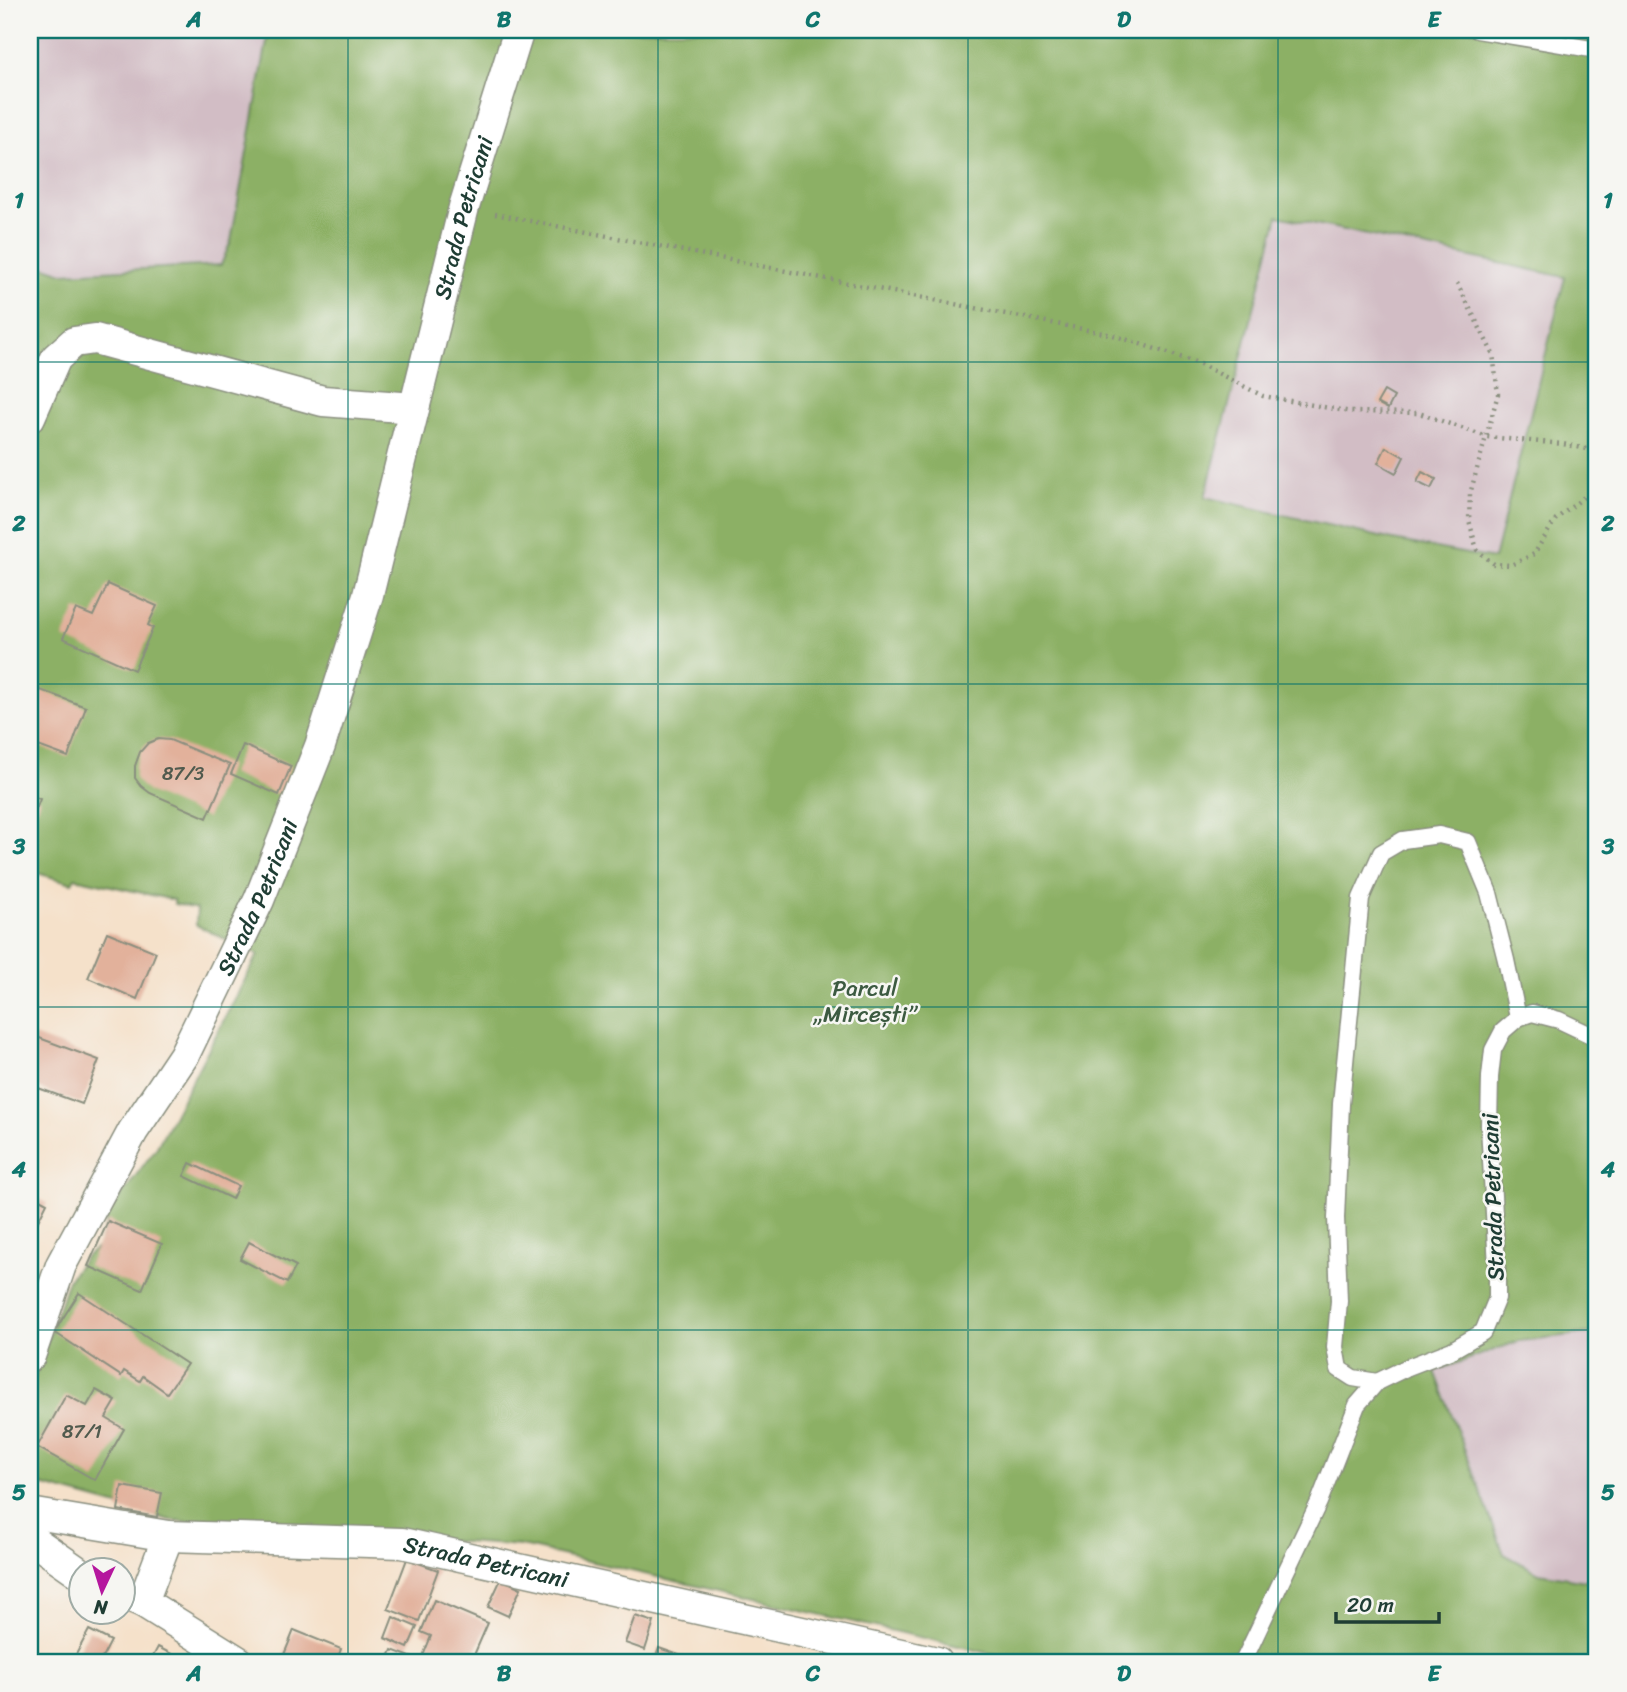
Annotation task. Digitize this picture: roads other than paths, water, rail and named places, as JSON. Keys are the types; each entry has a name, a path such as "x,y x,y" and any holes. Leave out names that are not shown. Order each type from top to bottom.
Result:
{"street":[{"name":"Strada Petricani","path":"30,1356 61,1265 133,1131 184,1055 264,887 320,746 369,595 464,207 519,30"},
{"path":"30,417 56,358 74,342 95,340 323,401 414,408"},
{"name":"Strada Petricani","path":"30,1513 168,1536 402,1543 937,1662"},
{"path":"136,1592 168,1536"},
{"path":"30,1538 66,1563"},
{"path":"136,1599 239,1662"}],"lane":[{"path":"1476,30 1597,50"},
{"path":"1377,1382 1353,1378 1339,1369 1335,1347 1339,1301 1336,1218 1340,1104 1361,898 1381,853 1403,840 1439,835 1468,842 1489,893 1518,1018 1532,1013 1559,1020 1597,1038"},
{"name":"Strada Petricani","path":"1243,1662 1319,1502 1357,1405 1377,1382 1452,1350 1483,1332 1497,1298 1489,1126 1490,1077 1493,1051 1503,1031 1518,1018"}],"park label":[{"name":"Parcul „Mircești”","path":"865,1001"}]}
